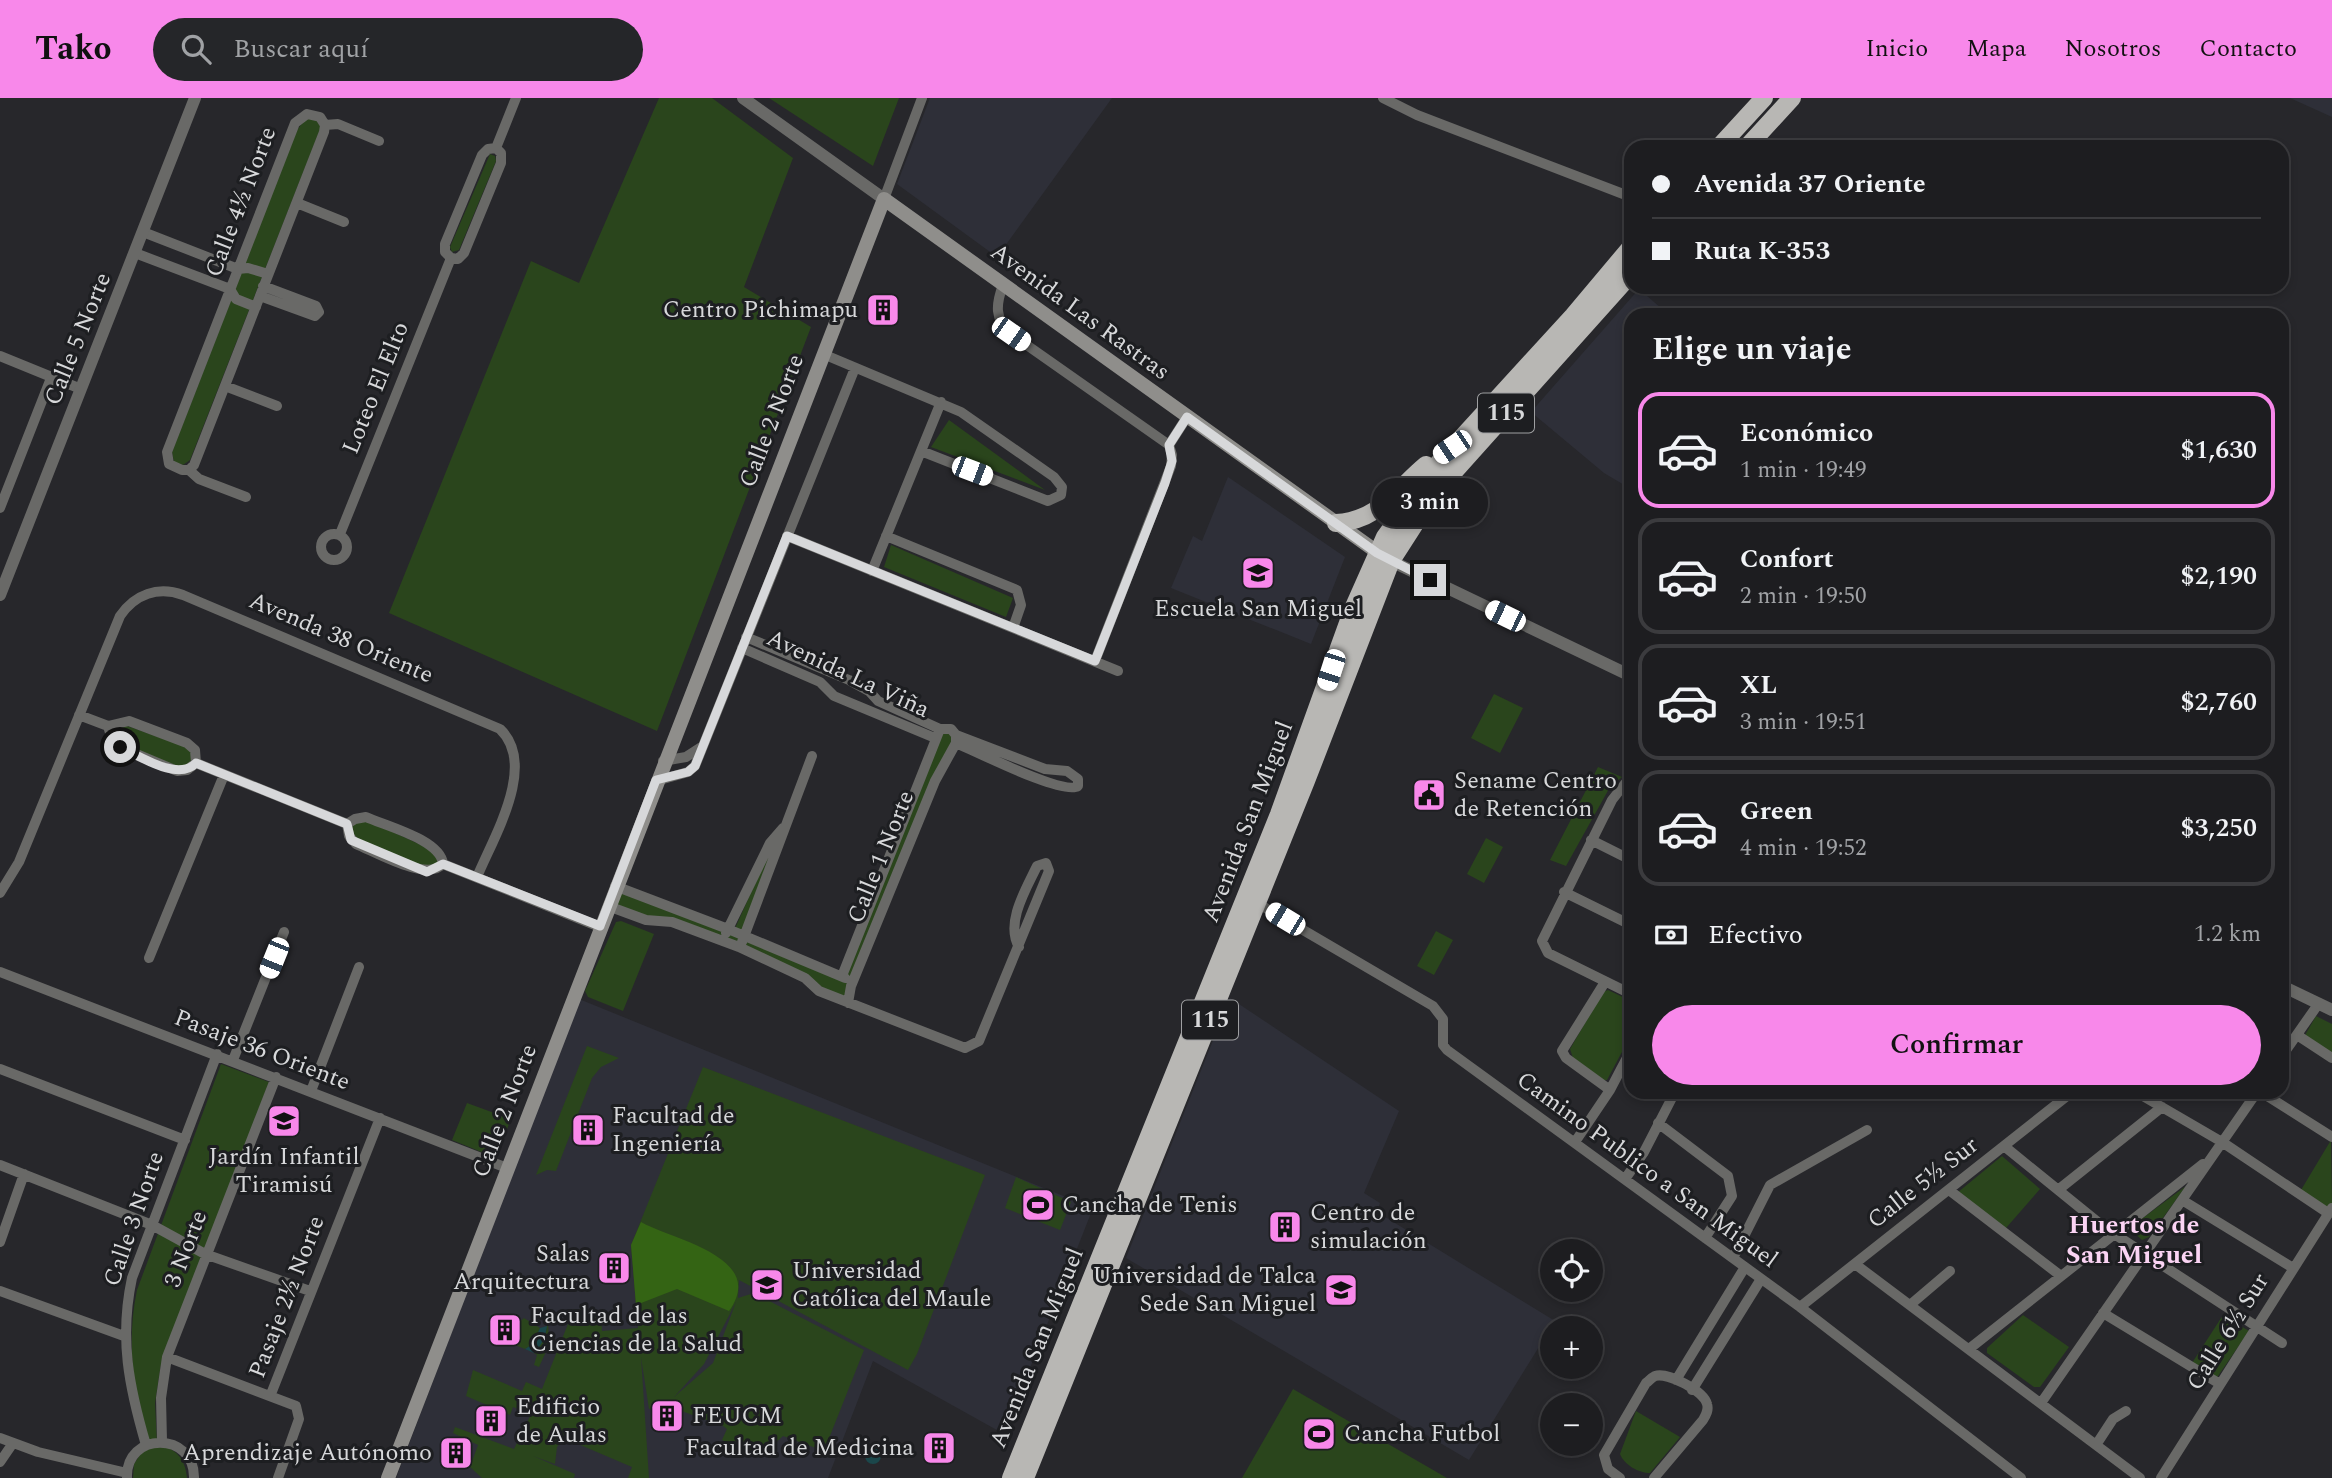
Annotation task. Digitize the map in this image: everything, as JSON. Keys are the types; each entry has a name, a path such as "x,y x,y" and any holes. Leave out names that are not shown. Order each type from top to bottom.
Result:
{"highway":[{"path":"1725,140 1764,98"},
{"path":"1753,140 1792,98"},
{"name":"Avenida San Miguel","path":"1011,1478 1289,790 1353,609 1384,557 1419,487 1624,255"},
{"name":"Avenida San Miguel","path":"1025,1478 1257,902 1384,557 1434,494 1624,282"},
{"path":"1336,523 1353,521 1375,513 1417,473 1452,447"}],"main road":[{"name":"Avenida Las Rastras","path":"884,200 1384,557"},
{"name":"Calle 2 Norte","path":"388,1478 663,761 884,200"}],"street":[{"name":"Calle 5 Norte","path":"0,595 195,98"},
{"name":"Loteo El Elto","path":"496,148 488,149 482,155 445,244 445,252 451,258 457,259 464,253 502,160 496,148 516,98"},
{"name":"Avenida Las Rastras","path":"743,98 884,200"},
{"name":"Calle 2 Norte","path":"884,200 922,98"},
{"path":"1383,98 1417,115 1624,194"},
{"name":"Calle 4½ Norte","path":"312,114 320,117 325,125 297,203 189,470 171,466 166,455 295,123 302,116 312,114"},
{"path":"325,125 342,125 379,141"},
{"path":"297,203 344,222"},
{"path":"143,232 238,269 248,268 268,275"},
{"path":"135,253 230,289 236,299 260,296"},
{"name":"Loteo El Elto","path":"340,534 451,258"},
{"path":"1003,285 997,310 1005,329 1169,445 1172,455 1171,466 1095,661"},
{"path":"822,354 961,412 1054,477 1062,492 1059,498 1048,501 921,451"},
{"path":"0,356 80,389"},
{"path":"656,780 692,769 855,368"},
{"path":"0,508 51,377"},
{"path":"225,386 277,406"},
{"path":"872,570 941,402"},
{"path":"1169,445 1187,417"},
{"path":"189,470 196,477 246,497"},
{"path":"787,536 1118,671"},
{"path":"886,536 1017,590 1021,605 1013,628"},
{"path":"1384,557 1624,673"},
{"name":"Avenda 38 Oriente","path":"79,715 120,616 130,603 144,594 168,591 183,595 495,726 512,745 516,766 513,787 477,877"},
{"name":"Avenida La Viña","path":"744,643 812,677 834,696 937,736"},
{"name":"Avenida La Viña","path":"744,643 849,680 869,691 878,701 937,736"},
{"path":"0,893 19,862 79,715 108,726 129,721 187,743 195,750 196,763"},
{"path":"108,726 111,736 120,747 177,771 187,770 196,763"},
{"path":"948,728 955,741 946,749 937,736 948,728"},
{"name":"Calle 1 Norte","path":"842,976 937,736"},
{"name":"Avenida La Viña","path":"955,741 1045,769 1071,773 1078,779 1078,786 1070,789 1049,783 955,741"},
{"name":"Calle 1 Norte","path":"848,1003 851,986 935,781 955,741"},
{"path":"663,761 686,757 703,746"},
{"path":"742,942 812,756"},
{"path":"196,763 347,824"},
{"path":"149,958 224,775"},
{"path":"1624,793 1591,840 1544,932 1543,946 1548,953 1624,992"},
{"path":"347,824 366,817 437,848 443,864 600,926"},
{"path":"347,824 349,836 356,844 421,870 434,870 443,864"},
{"path":"722,942 770,843 786,827"},
{"path":"1591,840 1624,856"},
{"path":"615,887 728,929 742,942 801,975 819,991 960,1047 970,1047 979,1041 1019,947 1049,871 1046,863 1037,866 1014,922 1014,938 1019,947"},
{"path":"1564,892 1624,922"},
{"name":"Camino Publico a San Miguel","path":"1257,902 1433,1006 1443,1019 1445,1048 1800,1307 2021,1478"},
{"path":"608,906 646,920 672,922 722,942 742,942 805,962 842,976 851,986"},
{"path":"233,1060 284,932"},
{"path":"801,975 805,962"},
{"path":"311,1091 359,967"},
{"name":"Pasaje 36 Oriente","path":"0,972 218,1054 507,1168"},
{"path":"1605,982 1562,1051 1566,1058 1610,1090"},
{"path":"2289,989 2332,1010"},
{"path":"2289,1046 2319,1003"},
{"path":"2297,1035 2332,1058"},
{"name":"Calle 3 Norte","path":"146,1445 133,1400 124,1336 132,1278 218,1054"},
{"path":"1575,1142 1610,1090 1624,1063"},
{"path":"0,1069 185,1140"},
{"name":"3 Norte","path":"162,1441 161,1398 167,1357 276,1077"},
{"path":"1625,1179 1671,1099"},
{"name":"Calle 5½ Sur","path":"1800,1307 2063,1099"},
{"path":"2148,1099 2222,1142 2330,1211"},
{"path":"2041,1403 2254,1099"},
{"path":"2270,1099 2332,1137"},
{"path":"2058,1190 2162,1107"},
{"name":"Pasaje 2½ Norte","path":"278,1478 299,1412 296,1406 271,1394 380,1118"},
{"path":"1658,1123 1728,1177 1733,1188 1732,1196 1704,1238"},
{"path":"1733,1258 1770,1185 1867,1130"},
{"path":"2004,1146 2105,1228 2282,1343"},
{"path":"1969,1349 2212,1157"},
{"path":"0,1165 152,1225 205,1254 310,1292"},
{"path":"0,1242 24,1174"},
{"path":"1949,1190 2061,1276"},
{"path":"2182,1200 2293,1268"},
{"name":"Calle 6½ Sur","path":"2161,1478 2330,1211"},
{"path":"1855,1264 2140,1478"},
{"path":"1676,1380 1745,1267"},
{"path":"1910,1305 1950,1271"},
{"path":"1692,1390 1761,1279"},
{"path":"0,1291 124,1336"},
{"path":"2103,1313 2220,1384"},
{"path":"167,1357 271,1394"},
{"path":"1620,1478 1608,1469 1604,1455 1646,1383 1655,1376 1676,1380 1692,1390 1707,1402 1708,1411 1654,1478"},
{"path":"2096,1445 2116,1416 2126,1411"},
{"path":"0,1438 37,1452 127,1476 133,1455 146,1445 162,1441 180,1447 188,1456 194,1478"},
{"path":"0,1462 13,1443"}],"shaded area":[{"path":"930,98 1112,98 997,257 897,184"},
{"path":"2290,98 2332,98 2332,117"},
{"path":"1635,294 1645,294 1661,308 1624,308 1624,485 1604,473 1531,412"},
{"name":"Escuela San Miguel","path":"1228,477 1345,557 1311,644 1171,588 1193,536 1202,541"},
{"name":"Universidad de Talca Sede San Miguel","path":"1230,998 1399,1111 1364,1193 1380,1203 1377,1212 1547,1316 1540,1316 1540,1345 1469,1460 1126,1258"},
{"name":"Universidad Católica del Maule","path":"579,999 1093,1208 1004,1434 873,1361 828,1478 396,1478"}],"green space":[{"path":"659,98 712,98 793,158 744,287 811,327 657,731 389,613 531,261 579,283"},
{"path":"769,98 899,98 873,166"},
{"path":"306,118 317,121 321,127 190,460 183,465 174,462 172,452 297,130"},
{"path":"490,154 495,156 496,161 459,250 452,252 450,247"},
{"path":"949,420 1045,490 931,447"},
{"path":"891,545 1013,598 1006,617 884,567"},
{"path":"1494,694 1523,708 1500,753 1471,738"},
{"path":"116,722 195,750 187,770 120,747 111,724"},
{"path":"938,732 956,735 848,1003 739,947 608,906 615,886 733,933 777,834 744,937 842,976"},
{"path":"1598,767 1622,777 1610,787 1566,866 1550,860"},
{"path":"360,817 441,854 434,871 356,844 347,824"},
{"path":"1486,838 1503,847 1484,883 1467,874"},
{"path":"621,921 654,934 623,1011 588,997 585,991 616,922"},
{"path":"1436,931 1453,940 1434,975 1417,966"},
{"path":"1608,990 1624,998 1624,1048 1607,1080 1602,1080 1573,1058 1570,1049 1603,992"},
{"path":"2316,1016 2332,1024 2332,1054 2304,1037"},
{"path":"587,1046 619,1058 601,1067 592,1078 556,1171 547,1170 536,1175"},
{"path":"221,1064 269,1082 161,1364 155,1403 157,1443 178,1455 187,1478 133,1478 134,1464 144,1449 132,1351 137,1290"},
{"path":"703,1067 985,1175 917,1354 908,1370 739,1280 738,1298 754,1293 864,1350 824,1451 783,1436 773,1445 765,1442 759,1456 722,1440 727,1429 723,1426 665,1405 649,1409 641,1357 649,1478 628,1478 632,1467 564,1438 557,1447 555,1464 533,1456 575,1474 574,1478 482,1478 470,1467 478,1445 453,1433 455,1427 514,1449 531,1414 513,1407 510,1415 466,1396 473,1370 522,1391 526,1382 542,1389 574,1309 601,1311 602,1331 638,1328 631,1245","holes":["736,1302 713,1363 674,1397 704,1364"]},
{"path":"467,1103 511,1119 496,1158 452,1140"},
{"path":"2331,1140 2332,1203 2328,1209 2301,1190"},
{"path":"2002,1156 2040,1189 2006,1228 1957,1193"},
{"name":"Cancha de Tenis","path":"1016,1177 1071,1202 1060,1230 1005,1208"},
{"path":"2186,1186 2149,1237 2142,1240 2132,1231 2132,1226"},
{"path":"641,1222 712,1253 727,1264 736,1277 738,1292 729,1311 677,1289 636,1305 631,1245"},
{"path":"2023,1315 2069,1347 2040,1387 2034,1387 1987,1353 1987,1348"},
{"path":"2223,1315 2249,1331 2216,1379 2192,1363"},
{"path":"524,1318 540,1328 533,1344 525,1349 505,1341 511,1329"},
{"path":"548,1320 549,1345 539,1367 534,1365 537,1355 534,1353 545,1338"},
{"name":"Cancha Futbol","path":"1293,1389 1447,1478 1242,1478"},
{"path":"1636,1411 1680,1437 1650,1473 1632,1468 1620,1454"}],"water":[{"path":"547,1326 543,1341 534,1353 525,1349 533,1344 540,1328"},
{"path":"873,1448 879,1450 879,1462 873,1464 867,1462 865,1456 867,1450"}],"place":[{"name":"Centro Pichimapu","path":"883,310"},
{"name":"Escuela San Miguel","path":"1258,573"},
{"name":"Sename Centro de Retención","path":"1429,795"},
{"name":"Jardín Infantil Tiramisú","path":"284,1121"},
{"name":"Facultad de Ingeniería","path":"588,1130"},
{"name":"Cancha de Tenis","path":"1038,1205"},
{"name":"Centro de simulación","path":"1285,1227"},
{"name":"Salas Arquitectura","path":"614,1268"},
{"name":"Universidad Católica del Maule","path":"767,1285"},
{"name":"Universidad de Talca Sede San Miguel","path":"1341,1290"},
{"name":"Facultad de las Ciencias de la Salud","path":"505,1330"},
{"name":"FEUCM","path":"667,1416"},
{"name":"Edificio de Aulas","path":"491,1421"},
{"name":"Cancha Futbol","path":"1319,1434"},
{"name":"Facultad de Medicina","path":"939,1448"},
{"name":"Aprendizaje Autónomo","path":"456,1453"}],"district":[{"name":"Huertos de San Miguel","path":"2134,1240"}],"route":[{"path":"120,747 177,771 187,770 196,763 347,824 346,830 351,840 377,853 427,872 440,868 443,864 600,926 656,780 688,772 695,766 787,536 1095,661 1165,483 1172,461 1169,445 1187,417 1377,553 1430,580"}]}
